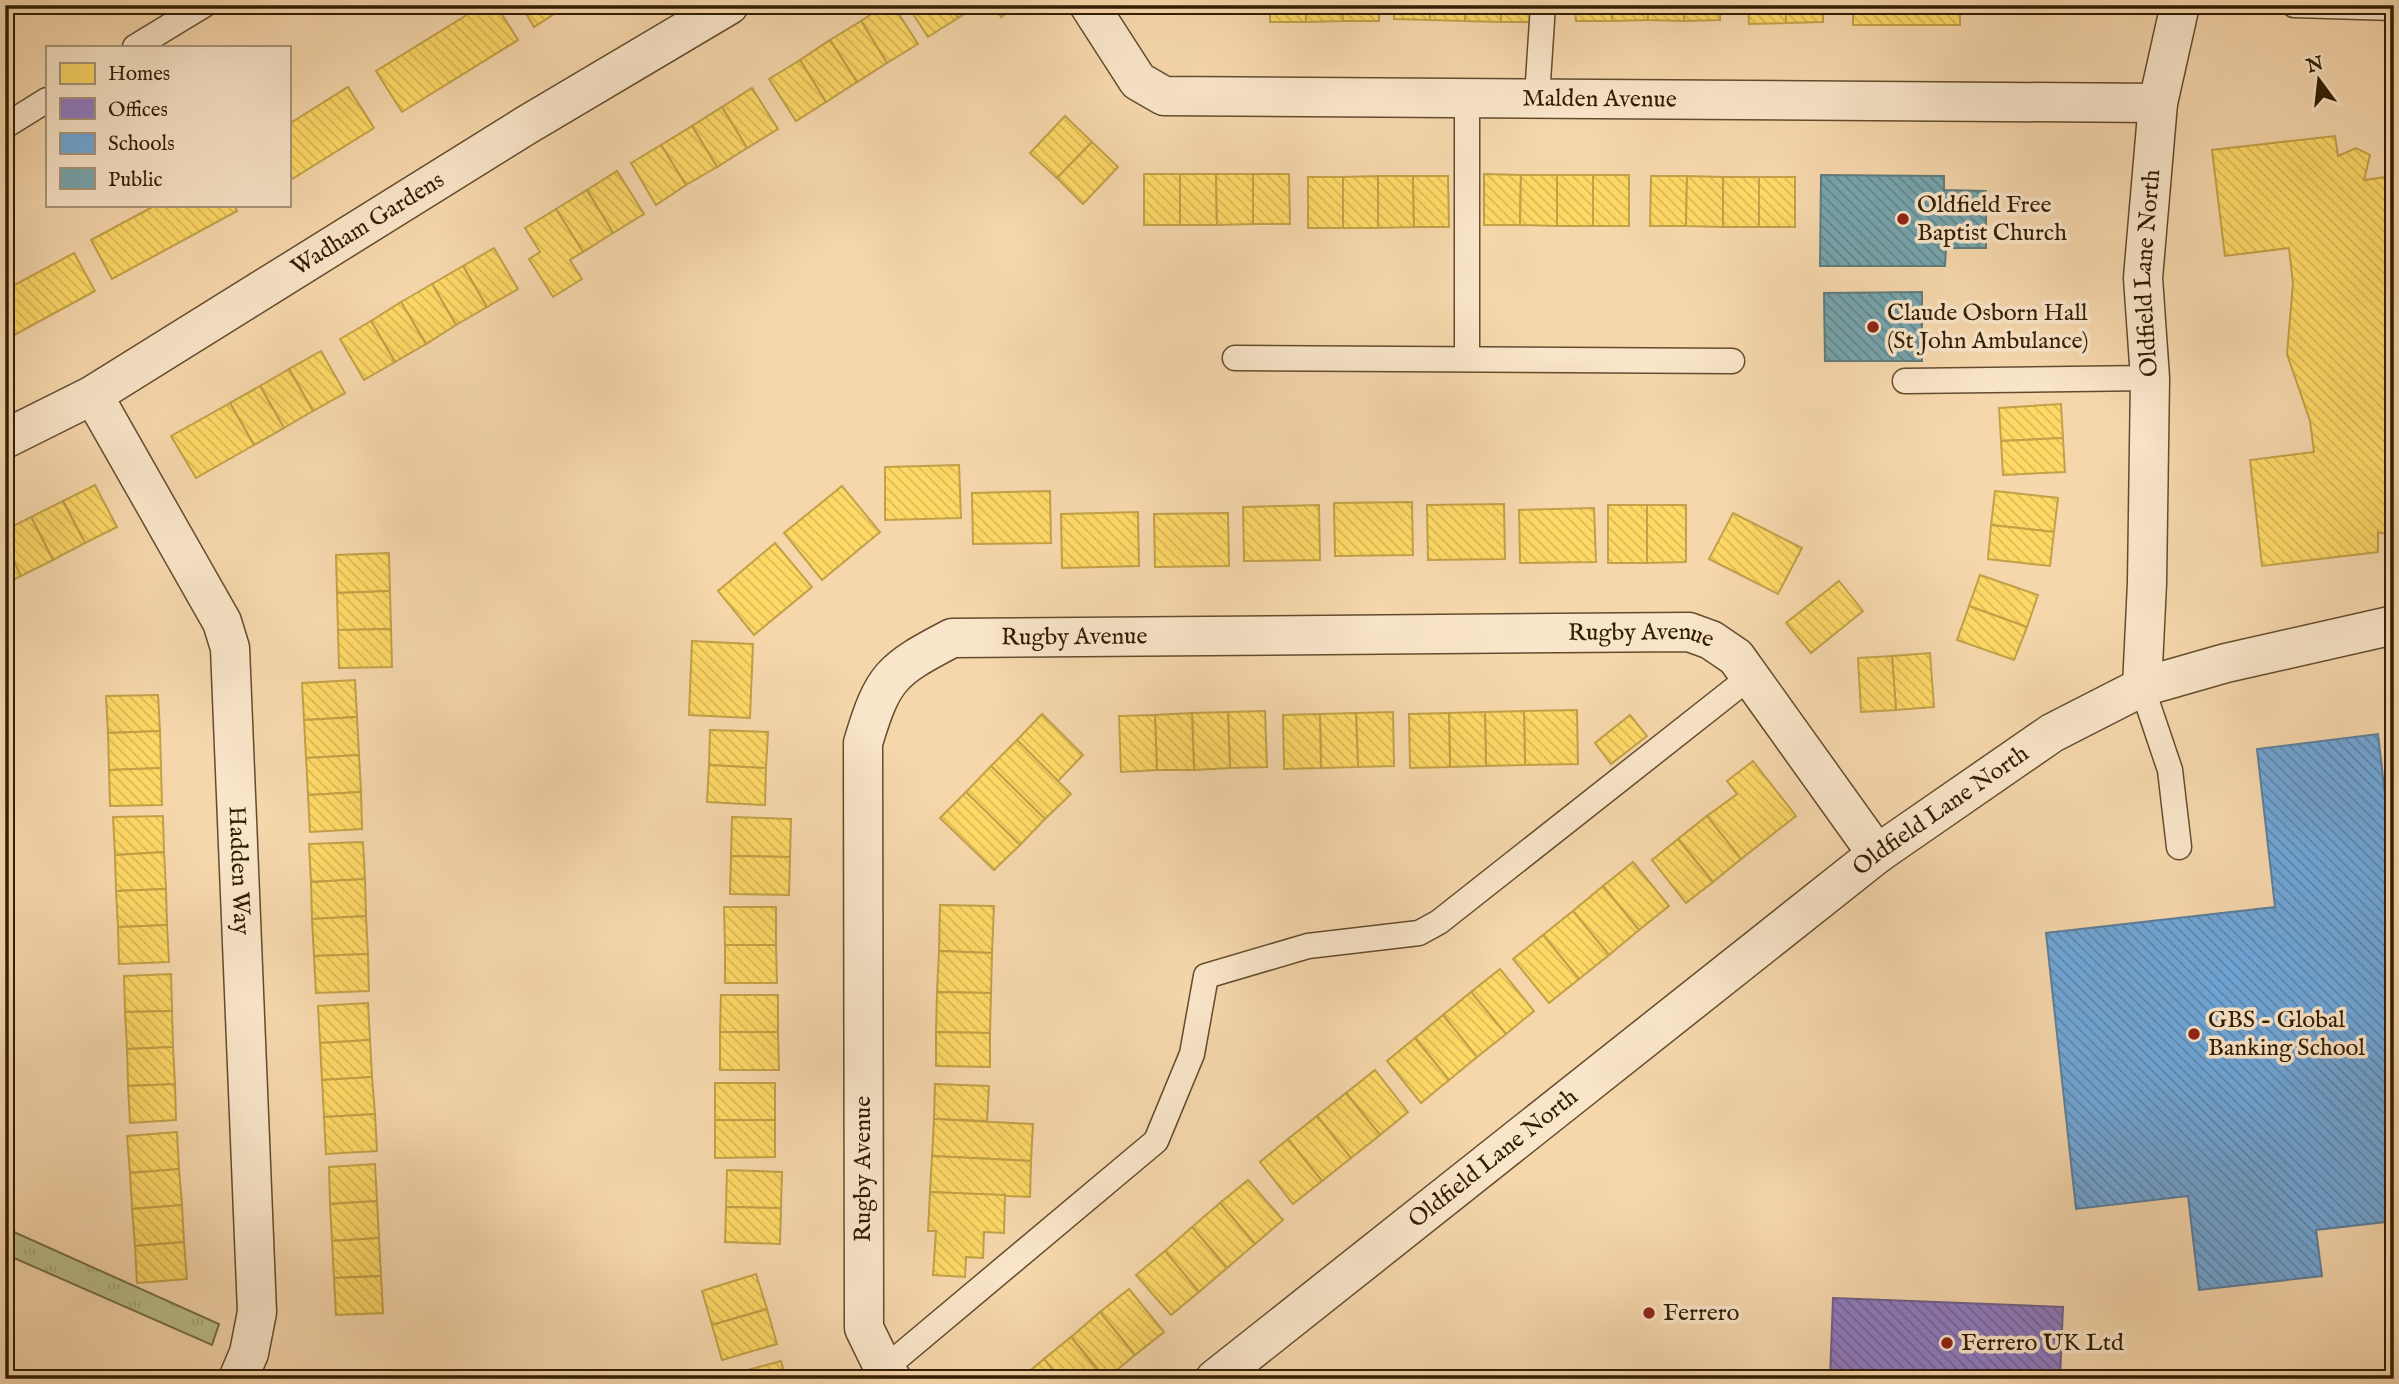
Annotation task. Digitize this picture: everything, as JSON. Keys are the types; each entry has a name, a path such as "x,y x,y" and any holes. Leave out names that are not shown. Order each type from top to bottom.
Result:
{"street":[{"name":"Wadham Gardens","path":"5,439 93,395 525,126 729,5"},
{"name":"Malden Avenue","path":"1089,5 1138,81 1164,96 2158,103"},
{"name":"Oldfield Lane North","path":"1215,1379 1877,854 2052,733 2142,687 2147,583 2150,378 2143,278 2158,103 2180,5"},
{"name":"Hadden Way","path":"93,395 222,622 230,648 257,1312 249,1353 239,1379"},
{"path":"2142,687 2227,663 2394,625"},
{"name":"Rugby Avenue","path":"888,1374 864,1328 863,743 877,696 904,663 952,638 1689,632 1711,640 1736,657 1877,854"}],"lane":[{"path":"137,46 204,5"},
{"path":"1537,97 1543,5"},
{"path":"2294,5 2394,8"},
{"path":"1467,357 1468,99"},
{"path":"5,126 46,101"},
{"path":"1235,358 1467,357 1732,361"},
{"path":"1905,381 2150,378"},
{"path":"888,1374 1156,1141 1192,1054 1206,976 1308,946 1419,933 1439,922 1751,676"},
{"path":"2142,687 2170,771 2179,847"}],"green space":[{"path":"5,1228 219,1324 212,1345 5,1254"}],"building: Homes":[{"path":"483,5 496,5 518,40 402,112 376,71"},
{"path":"521,5 568,5 534,27"},
{"path":"885,5 893,5 918,44 887,63 861,21"},
{"path":"907,5 950,5 958,18 928,37"},
{"path":"950,5 977,5 958,18"},
{"path":"993,5 1019,5 1001,17"},
{"path":"1270,5 1306,5 1306,22 1270,22"},
{"path":"1306,5 1342,5 1343,21 1306,22"},
{"path":"1342,5 1379,5 1379,21 1343,21"},
{"path":"1394,5 1430,5 1430,20 1394,19"},
{"path":"1430,5 1466,5 1465,21 1430,20"},
{"path":"1466,5 1501,5 1501,22 1465,21"},
{"path":"1501,5 1537,5 1537,22 1501,22"},
{"path":"1575,5 1612,5 1612,21 1576,21"},
{"path":"1612,5 1648,5 1648,20 1612,21"},
{"path":"1648,5 1684,5 1684,21 1648,20"},
{"path":"1684,5 1720,5 1720,20 1684,21"},
{"path":"1748,5 1786,5 1786,23 1749,24"},
{"path":"1786,5 1823,5 1823,22 1786,23"},
{"path":"1853,5 1960,5 1960,25 1853,25"},
{"path":"2068,5 2097,5 2095,11"},
{"path":"861,21 887,63 857,82 830,40"},
{"path":"830,40 857,82 826,102 800,60"},
{"path":"800,60 826,102 796,121 769,79"},
{"path":"348,87 374,128 290,180 290,123"},
{"path":"752,88 778,129 747,148 722,107"},
{"path":"722,107 747,148 717,167 692,126"},
{"path":"1065,116 1092,142 1057,178 1030,153"},
{"path":"692,126 717,167 686,185 661,145"},
{"path":"2335,136 2338,156 2356,148 2370,155 2364,180 2386,177 2394,242 2394,536 2378,532 2378,552 2262,566 2250,460 2314,452 2310,421 2287,354 2293,283 2289,248 2225,256 2212,150"},
{"path":"1092,142 1118,167 1083,204 1057,178"},
{"path":"661,145 686,185 656,205 631,163"},
{"path":"617,171 644,214 613,233 587,190"},
{"path":"1144,174 1180,174 1180,225 1144,225"},
{"path":"1180,174 1216,174 1217,225 1180,225"},
{"path":"1216,174 1253,174 1253,224 1217,225"},
{"path":"1253,174 1289,174 1290,224 1253,224"},
{"path":"1484,174 1521,175 1520,225 1484,225"},
{"path":"1521,175 1557,175 1557,226 1520,225"},
{"path":"1557,175 1593,175 1593,226 1557,226"},
{"path":"1593,175 1629,175 1629,226 1593,226"},
{"path":"1378,176 1413,176 1414,227 1378,228"},
{"path":"1378,176 1378,228 1343,228 1343,177"},
{"path":"1413,176 1448,176 1449,227 1414,227"},
{"path":"1651,176 1687,176 1686,226 1650,226"},
{"path":"1687,176 1723,177 1723,227 1686,226"},
{"path":"1308,177 1343,177 1343,228 1308,228"},
{"path":"1723,177 1759,177 1759,227 1723,227"},
{"path":"1759,177 1795,177 1795,227 1759,227"},
{"path":"587,190 613,233 583,252 556,209"},
{"path":"154,206 234,206 237,211 112,279 91,240"},
{"path":"556,209 583,252 570,260 582,279 553,297 529,259 540,252 525,228"},
{"path":"494,248 518,289 487,307 463,266"},
{"path":"74,253 95,291 5,340 5,290"},
{"path":"463,266 487,307 456,325 432,284"},
{"path":"432,284 456,325 426,344 401,302"},
{"path":"401,302 426,344 395,362 371,321"},
{"path":"371,321 395,362 364,380 340,339"},
{"path":"321,351 345,393 313,411 289,369"},
{"path":"289,369 313,411 284,428 260,386"},
{"path":"260,386 284,428 254,445 230,403"},
{"path":"230,403 254,445 196,478 171,436"},
{"path":"2061,404 2063,438 2001,441 1999,408"},
{"path":"2063,438 2065,472 2003,475 2001,441"},
{"path":"959,465 961,518 885,520 885,467"},
{"path":"95,485 117,527 85,543 63,501"},
{"path":"842,486 880,532 822,580 784,533"},
{"path":"1050,491 1051,543 973,544 972,493"},
{"path":"1995,491 2058,498 2054,532 1991,525"},
{"path":"63,501 85,543 53,560 31,517"},
{"path":"1412,502 1413,555 1335,556 1334,503"},
{"path":"1504,504 1505,559 1428,560 1427,505"},
{"path":"1319,505 1320,560 1244,561 1243,507"},
{"path":"1608,505 1647,505 1647,563 1608,563"},
{"path":"1647,505 1686,505 1686,562 1647,563"},
{"path":"1594,508 1596,562 1520,563 1519,510"},
{"path":"1138,512 1139,566 1062,568 1061,514"},
{"path":"1228,513 1229,566 1155,567 1154,514"},
{"path":"1733,513 1802,548 1778,594 1709,559"},
{"path":"31,517 53,560 21,576 5,544 5,530"},
{"path":"1991,525 2054,532 2050,566 1988,559"},
{"path":"775,543 812,587 754,635 718,591"},
{"path":"5,544 21,576 5,584"},
{"path":"389,553 390,591 337,593 336,555"},
{"path":"1980,575 2038,595 2027,627 1969,606"},
{"path":"1839,581 1863,611 1811,653 1786,623"},
{"path":"390,591 391,629 338,630 337,593"},
{"path":"1969,606 2027,627 2014,660 1957,640"},
{"path":"391,629 392,667 339,668 338,630"},
{"path":"692,641 753,644 750,718 689,715"},
{"path":"1930,653 1934,707 1896,710 1892,656"},
{"path":"1892,656 1896,710 1861,712 1858,658"},
{"path":"355,680 357,717 304,720 302,683"},
{"path":"158,695 160,731 108,733 106,696"},
{"path":"1577,710 1578,764 1525,765 1524,711"},
{"path":"1265,711 1267,767 1230,768 1228,712"},
{"path":"1524,711 1525,765 1486,766 1485,712"},
{"path":"1228,712 1230,768 1194,770 1192,713"},
{"path":"1393,712 1394,766 1358,767 1356,713"},
{"path":"1485,712 1486,766 1450,767 1449,713"},
{"path":"1192,713 1194,770 1157,770 1155,715"},
{"path":"1356,713 1358,767 1321,768 1320,714"},
{"path":"1449,713 1450,767 1410,768 1409,714"},
{"path":"1042,714 1083,755 1058,781 1017,740"},
{"path":"1320,714 1321,768 1284,769 1283,715"},
{"path":"1155,715 1157,770 1121,772 1119,716"},
{"path":"1630,715 1647,736 1611,764 1595,743"},
{"path":"357,717 359,755 306,758 304,720"},
{"path":"710,730 768,732 766,768 709,765"},
{"path":"160,731 161,768 109,770 108,733"},
{"path":"1017,740 1071,794 1045,819 991,766"},
{"path":"359,755 361,792 308,795 306,758"},
{"path":"1753,761 1796,816 1741,859 1707,816 1737,794 1727,781"},
{"path":"709,765 766,768 765,805 707,802"},
{"path":"991,766 1045,819 1020,845 966,792"},
{"path":"161,768 162,805 110,806 109,770"},
{"path":"361,792 362,829 310,832 308,795"},
{"path":"966,792 1020,845 994,870 940,818"},
{"path":"163,816 164,852 115,855 113,817"},
{"path":"1707,816 1741,859 1713,882 1678,839"},
{"path":"732,817 791,819 790,857 731,856"},
{"path":"1678,839 1713,882 1686,903 1652,860"},
{"path":"363,842 365,879 311,882 309,844"},
{"path":"164,852 166,889 116,891 115,855"},
{"path":"731,856 790,857 789,895 730,894"},
{"path":"1633,862 1669,906 1639,930 1603,886"},
{"path":"365,879 366,916 312,919 311,882"},
{"path":"1603,886 1639,930 1609,955 1573,911"},
{"path":"166,889 167,925 118,927 116,891"},
{"path":"940,905 994,906 992,953 939,951"},
{"path":"724,907 776,907 776,945 725,945"},
{"path":"1573,911 1609,955 1579,979 1543,935"},
{"path":"366,916 368,954 314,956 312,919"},
{"path":"167,925 169,962 119,964 118,927"},
{"path":"1543,935 1579,979 1549,1003 1513,959"},
{"path":"725,945 776,945 777,983 725,983"},
{"path":"939,951 992,953 991,993 937,992"},
{"path":"368,954 369,991 316,993 314,956"},
{"path":"1500,969 1534,1011 1506,1034 1471,992"},
{"path":"171,974 172,1011 125,1012 124,976"},
{"path":"937,992 991,993 990,1033 936,1032"},
{"path":"1471,992 1506,1034 1477,1057 1443,1015"},
{"path":"721,995 778,995 778,1032 720,1032"},
{"path":"368,1003 370,1040 320,1043 318,1006"},
{"path":"172,1011 173,1047 127,1049 125,1012"},
{"path":"1443,1015 1477,1057 1449,1080 1415,1038"},
{"path":"720,1032 778,1032 779,1070 720,1070"},
{"path":"936,1032 990,1033 990,1067 936,1066"},
{"path":"1415,1038 1449,1080 1421,1103 1387,1061"},
{"path":"370,1040 372,1077 322,1080 320,1043"},
{"path":"173,1047 175,1084 128,1086 127,1049"},
{"path":"1375,1070 1408,1112 1380,1135 1346,1093"},
{"path":"372,1077 375,1114 324,1117 322,1080"},
{"path":"715,1083 775,1083 775,1120 715,1120"},
{"path":"175,1084 176,1120 130,1123 128,1086"},
{"path":"935,1084 989,1086 987,1121 934,1119"},
{"path":"1346,1093 1380,1135 1351,1158 1317,1116"},
{"path":"375,1114 377,1151 326,1154 324,1117"},
{"path":"1317,1116 1351,1158 1322,1181 1288,1139"},
{"path":"934,1119 1033,1124 1031,1161 932,1156"},
{"path":"715,1120 775,1120 775,1157 715,1158"},
{"path":"177,1132 179,1169 130,1173 127,1136"},
{"path":"1288,1139 1322,1181 1293,1204 1260,1162"},
{"path":"932,1156 1031,1161 1030,1197 930,1192"},
{"path":"375,1164 377,1201 330,1204 329,1167"},
{"path":"179,1169 182,1205 132,1209 130,1173"},
{"path":"727,1170 782,1172 781,1208 726,1207"},
{"path":"1248,1180 1283,1220 1255,1244 1220,1203"},
{"path":"930,1192 1005,1195 1004,1233 984,1232 983,1258 966,1257 965,1277 933,1275 936,1231 928,1231"},
{"path":"377,1201 379,1238 332,1241 330,1204"},
{"path":"1220,1203 1255,1244 1227,1268 1192,1227"},
{"path":"182,1205 184,1242 135,1246 132,1209"},
{"path":"726,1207 781,1208 780,1244 725,1242"},
{"path":"1192,1227 1227,1268 1199,1292 1165,1251"},
{"path":"379,1238 381,1276 334,1278 332,1241"},
{"path":"184,1242 187,1279 137,1283 135,1246"},
{"path":"1165,1251 1199,1292 1171,1315 1136,1275"},
{"path":"756,1274 767,1309 712,1325 702,1291"},
{"path":"381,1276 383,1313 336,1315 334,1278"},
{"path":"1129,1289 1164,1332 1135,1355 1100,1312"},
{"path":"767,1309 777,1344 722,1360 712,1325"},
{"path":"1100,1312 1135,1355 1106,1379 1071,1337"},
{"path":"1071,1337 1105,1379 1060,1379 1044,1359"},
{"path":"1044,1359 1060,1379 1020,1379"},
{"path":"781,1361 786,1379 727,1379 726,1376"}],"building: Offices":[{"name":"Ferrero UK Ltd","path":"1833,1298 2063,1307 2060,1379 1830,1379"}],"building: Schools":[{"path":"2378,734 2394,872 2394,1221 2316,1230 2322,1276 2199,1290 2188,1196 2076,1209 2046,933 2275,907 2257,749"}],"building: Public":[{"name":"Oldfield Free Baptist Church","path":"1821,175 1944,176 1944,190 1986,191 1986,248 1946,248 1945,266 1820,266"},
{"name":"Claude Osborn Hall (St John Ambulance)","path":"1922,292 1922,361 1825,361 1824,293"}],"place":[{"name":"Oldfield Free Baptist Church","path":"1903,219"},
{"name":"Claude Osborn Hall (St John Ambulance)","path":"1873,327"},
{"name":"GBS - Global Banking School","path":"2194,1034"},
{"name":"Ferrero","path":"1649,1313"},
{"name":"Ferrero UK Ltd","path":"1947,1343"}]}
